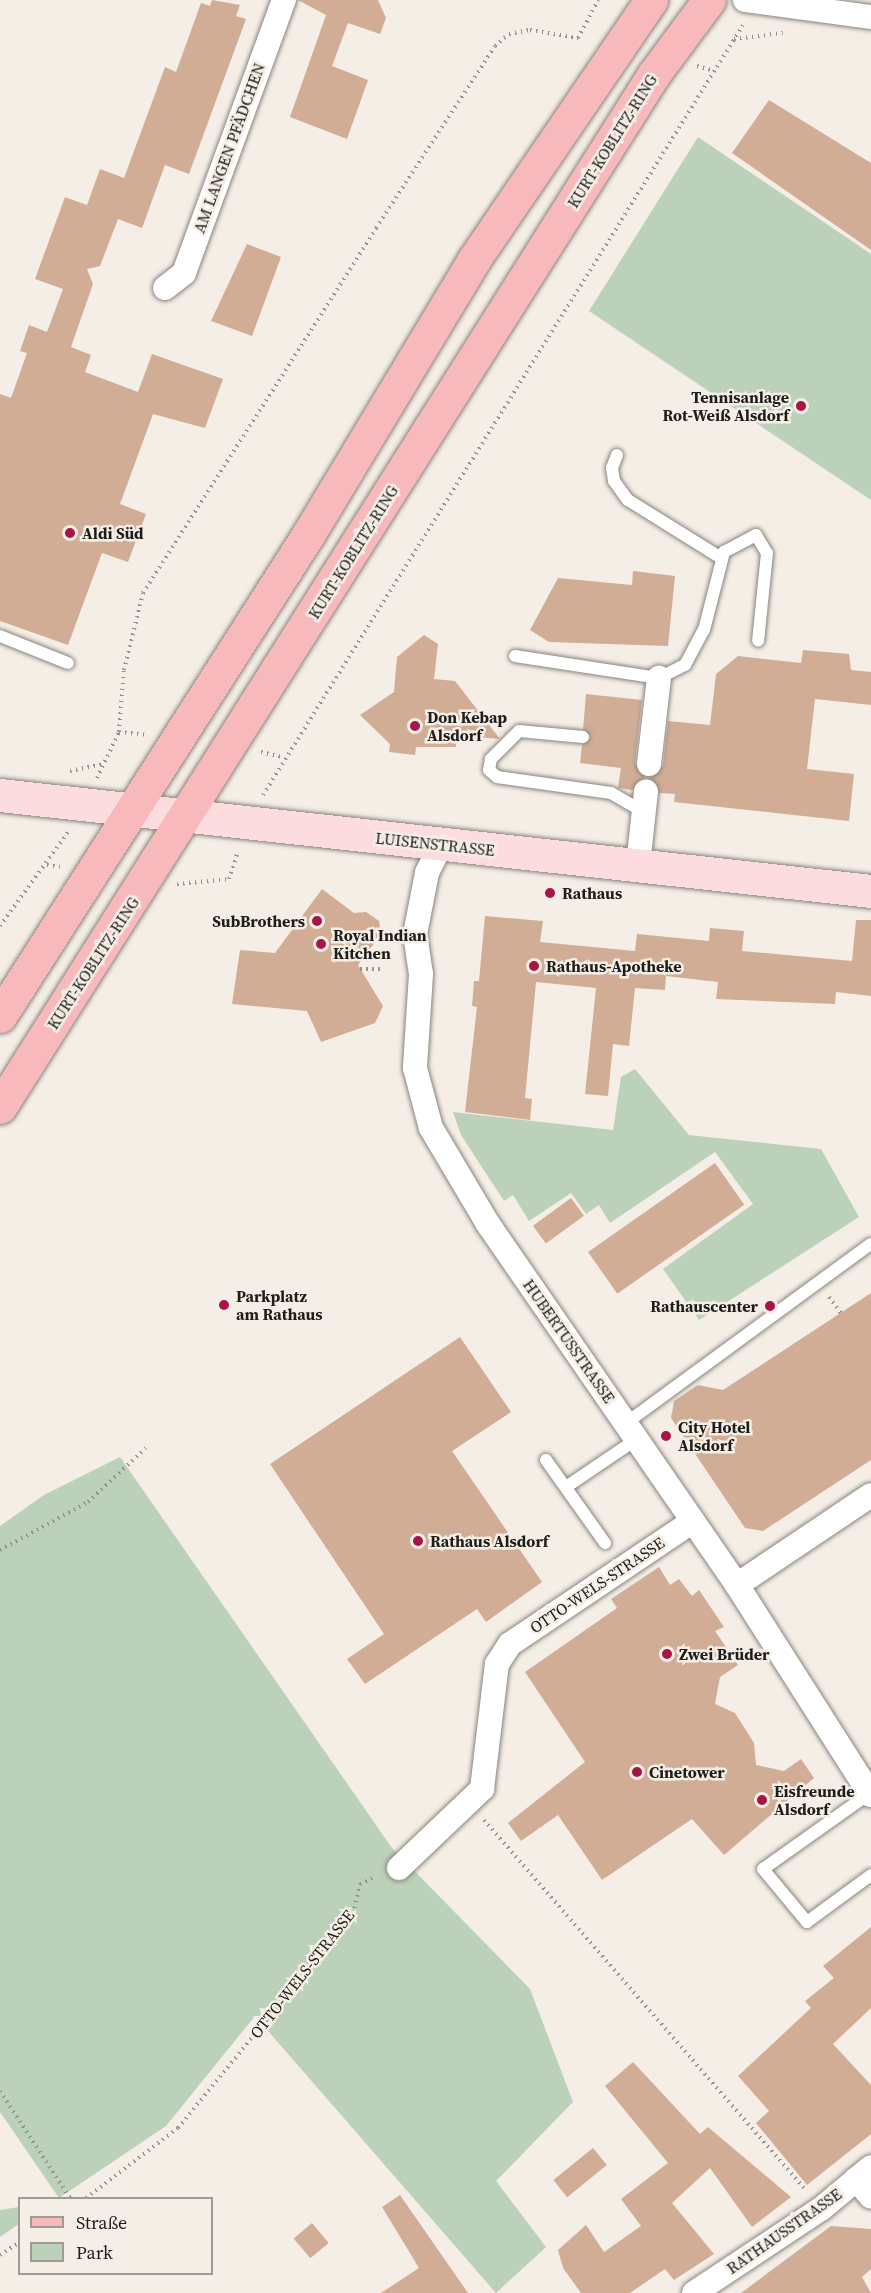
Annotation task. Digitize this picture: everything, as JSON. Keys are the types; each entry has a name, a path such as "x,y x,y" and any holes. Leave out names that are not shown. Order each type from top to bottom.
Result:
{"main road":[{"path":"0,1016 302,545 473,261 651,0"},
{"name":"KURT-KOBLITZ-RING","path":"0,1107 187,816 665,57 709,0"},
{"name":"LUISENSTRASSE","path":"0,795 871,891"}],"street":[{"name":"AM LANGEN PFÄDCHEN","path":"165,288 184,273 284,0"},
{"path":"745,0 871,17"},
{"path":"650,764 659,678"},
{"path":"638,865 645,802"},
{"name":"HUBERTUSSTRASSE","path":"441,844 426,873 417,914 421,974 414,1057 430,1128 488,1224 737,1585 870,1794"},
{"path":"737,1585 871,1495"},
{"name":"OTTO-WELS-STRASSE","path":"399,1868 470,1804 482,1789 497,1664 510,1644 693,1521"},
{"name":"RATHAUSSTRASSE","path":"694,2293 866,2181"}],"lane":[{"path":"617,455 613,475 628,500 721,558"},
{"path":"515,656 659,678 685,665 704,630 721,558 737,541 756,536 764,541 758,641"},
{"path":"0,636 68,663"},
{"path":"583,737 519,731 491,759 489,770 497,777 611,793 645,802"},
{"path":"566,1487 632,1431 871,1244"},
{"path":"546,1460 605,1543"},
{"path":"870,1794 763,1869 807,1922 871,1875"}],"path":[{"path":"0,926 85,804 119,732 124,670 142,592 376,228 495,46 509,34 530,30 578,38 598,0"},
{"path":"261,798 283,757 733,39"},
{"path":"119,732 156,736"},
{"path":"249,749 283,757"},
{"path":"165,882 229,879 241,842"},
{"path":"360,969 381,969"},
{"path":"0,1550 88,1503 146,1448"},
{"path":"470,1804 821,2209"},
{"name":"OTTO-WELS-STRASSE","path":"89,2197 178,2128 353,1914 360,1884 399,1868"},
{"path":"0,2091 69,2197"},
{"path":"0,2255 18,2243"}],"green space":[{"name":"Tennisanlage Rot-Weiß Alsdorf","path":"698,137 871,254 871,500 589,311"},
{"path":"635,1069 689,1135 821,1149 859,1217 699,1320 663,1269 753,1204 715,1152 610,1223 599,1205 586,1214 571,1193 529,1221 513,1195 504,1201 461,1135 453,1112 613,1130 621,1077"},
{"path":"120,1457 392,1848 530,1989 573,2102 496,2181 546,2247 496,2293 255,2016 166,2126 60,2197 0,2112 0,1526 44,1495"},
{"path":"18,2207 18,2225 0,2237 0,2210"}],"building":[{"path":"212,0 240,5 236,16 246,19 189,174 165,165 142,228 118,219 100,266 87,269 93,284 71,347 91,355 85,372 138,392 152,354 223,379 205,428 153,414 120,504 146,514 128,562 102,553 68,645 0,621 0,394 11,398 27,353 20,351 29,325 47,332 63,289 35,279 65,197 87,205 100,169 124,178 165,67 176,72 201,3 210,6"},
{"path":"298,0 378,0 386,18 380,34 348,23 332,66 368,80 347,139 290,117 326,15"},
{"path":"769,100 871,163 871,250 732,153"},
{"path":"247,244 281,257 252,336 211,321"},
{"path":"633,571 675,576 668,646 549,642 530,630 558,578 632,585"},
{"path":"424,635 438,644 434,679 455,681 500,739 457,735 456,747 416,747 415,755 389,752 390,744 360,715 394,692 397,657"},
{"path":"803,650 849,654 851,670 871,672 871,705 815,699 807,769 854,774 849,821 674,802 675,794 660,793 650,778 663,766 668,721 710,725 716,674 738,656 801,663"},
{"path":"586,694 642,700 635,763 645,777 632,790 618,788 621,768 580,763 582,745 591,737 583,729"},
{"path":"322,889 354,913 366,912 379,921 381,934 358,965 383,1006 375,1023 321,1042 307,1011 232,1004 240,950 275,953"},
{"path":"485,916 543,921 540,942 635,951 637,934 709,941 710,928 744,931 742,951 852,961 856,920 871,920 871,996 836,992 835,1004 716,999 718,982 666,976 665,990 635,988 629,1046 613,1044 608,1096 585,1094 596,988 536,982 525,1098 532,1099 530,1120 465,1112 477,1007 472,1006 474,981 479,981"},
{"path":"715,1163 744,1205 617,1294 588,1252"},
{"path":"571,1198 584,1216 546,1243 533,1226"},
{"path":"871,1293 871,1460 763,1531 745,1528 671,1418 674,1401 698,1385 723,1390"},
{"name":"Rathaus Alsdorf","path":"460,1337 511,1412 452,1451 542,1582 486,1622 477,1609 365,1684 347,1659 384,1634 270,1464"},
{"path":"659,1567 670,1585 679,1579 692,1596 699,1590 724,1627 715,1631 738,1665 720,1677 715,1704 735,1713 754,1743 756,1765 784,1771 801,1759 814,1778 724,1855 692,1819 602,1880 558,1815 521,1841 508,1823 585,1762 525,1672 617,1608 611,1599"},
{"path":"871,1927 871,2008 833,2044 871,2085 871,2134 807,2185 756,2123 769,2111 738,2076 811,2008 805,2001 834,1978 823,1966"},
{"path":"633,2062 700,2134 708,2127 791,2197 752,2227 710,2168 672,2203 714,2254 674,2280 665,2269 630,2293 581,2293 563,2268 558,2250 586,2225 604,2252 641,2226 621,2199 668,2163 605,2086"},
{"path":"593,2148 607,2165 567,2197 553,2180"},
{"path":"400,2195 468,2293 381,2293 419,2268 382,2207"},
{"path":"312,2223 329,2243 310,2258 294,2238"},
{"path":"831,2226 871,2229 871,2269 862,2277 871,2293 741,2293"}],"place":[{"name":"Tennisanlage Rot-Weiß Alsdorf","path":"801,406"},
{"name":"Aldi Süd","path":"70,533"},
{"name":"Don Kebap Alsdorf","path":"415,726"},
{"name":"Rathaus","path":"550,893"},
{"name":"SubBrothers","path":"317,921"},
{"name":"Royal Indian Kitchen","path":"321,944"},
{"name":"Rathaus-Apotheke","path":"534,966"},
{"name":"Parkplatz am Rathaus","path":"224,1305"},
{"name":"Rathauscenter","path":"770,1306"},
{"name":"City Hotel Alsdorf","path":"666,1436"},
{"name":"Rathaus Alsdorf","path":"418,1541"},
{"name":"Zwei Brüder","path":"667,1654"},
{"name":"Cinetower","path":"637,1772"},
{"name":"Eisfreunde Alsdorf","path":"762,1800"}]}
